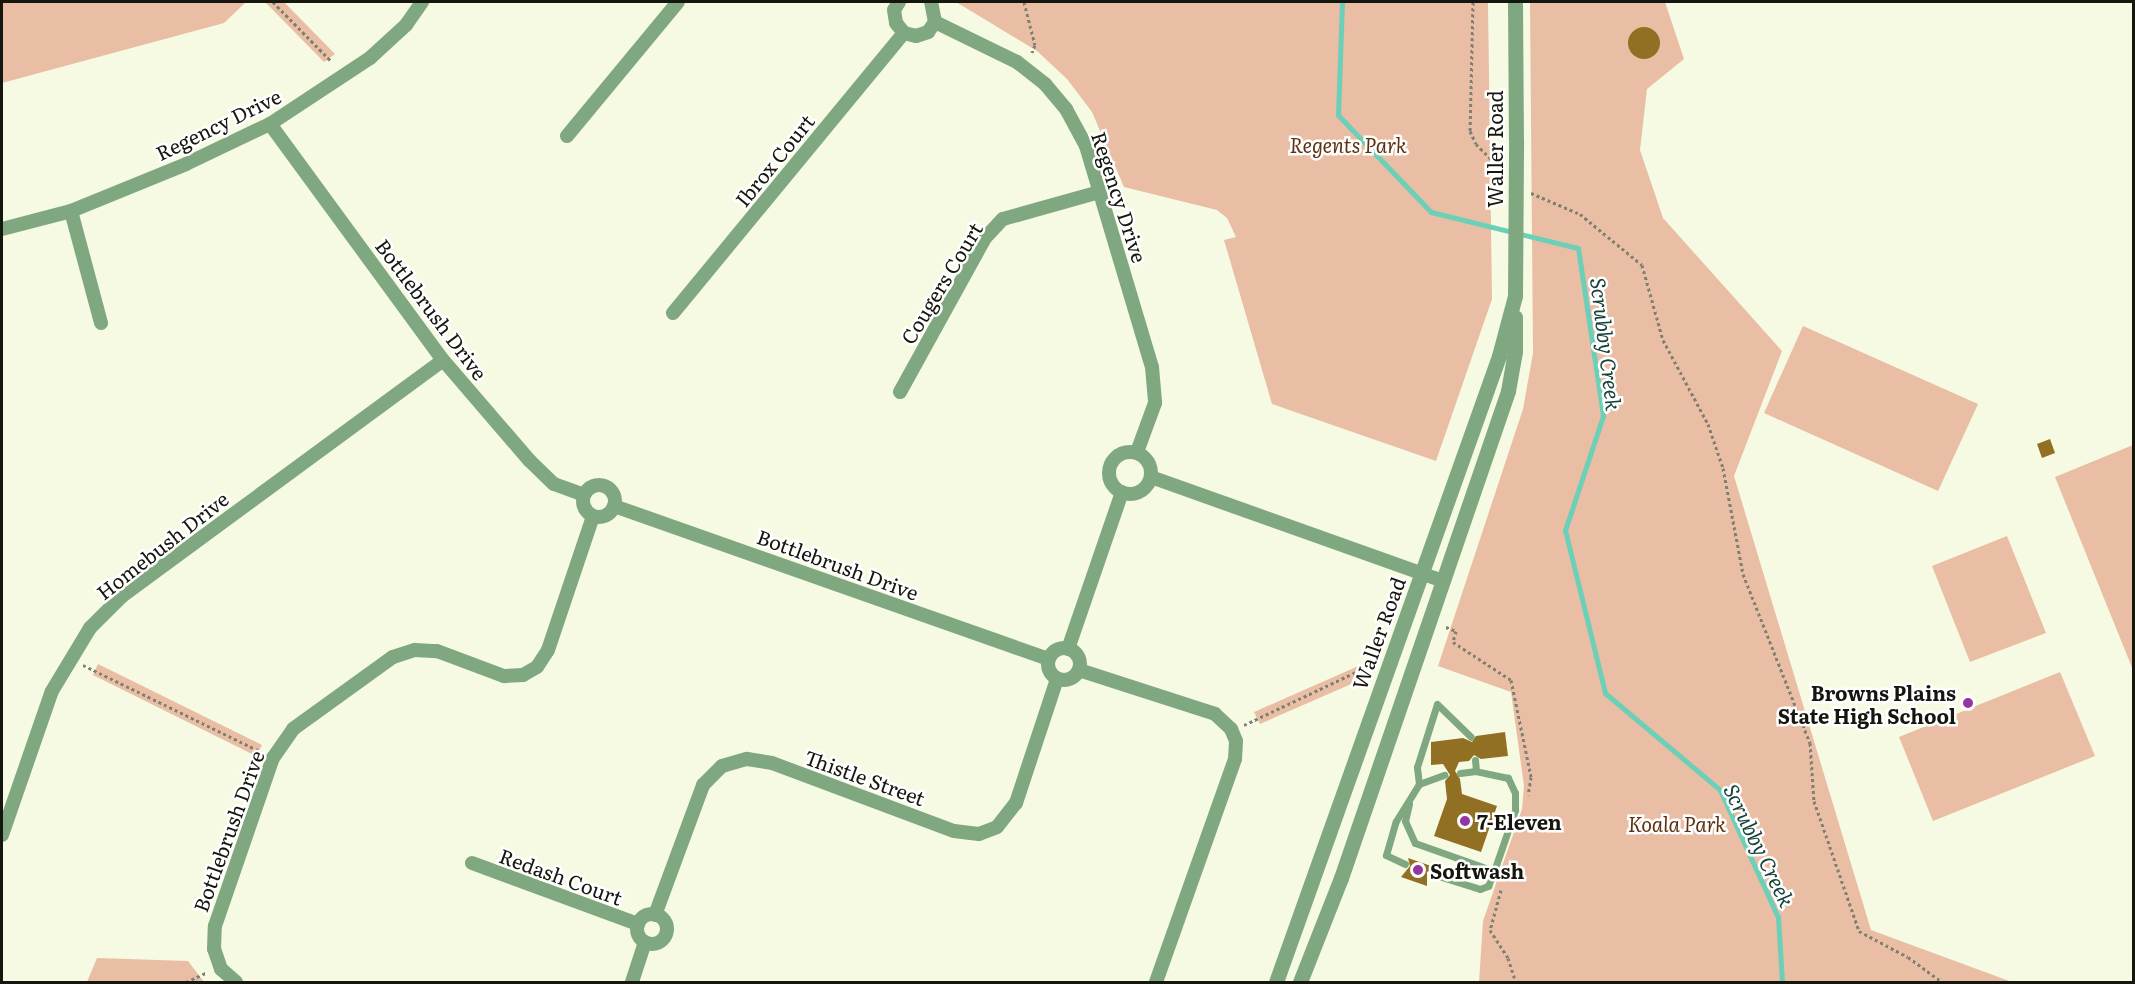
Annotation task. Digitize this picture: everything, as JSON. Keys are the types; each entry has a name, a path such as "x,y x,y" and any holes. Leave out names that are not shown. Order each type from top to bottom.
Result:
{"street":[{"name":"Regency Drive","path":"2,229 71,211 186,164 270,124 370,58 406,25 422,2"},
{"path":"567,136 678,2"},
{"path":"895,2 894,17 904,33 922,34 935,22 931,2"},
{"name":"Waller Road","path":"1300,982 1369,798 1508,391 1515,352 1515,2"},
{"name":"Regency Drive","path":"935,22 1017,63 1045,84 1066,109 1086,146 1152,367 1155,403 1137,452"},
{"name":"Ibrox Court","path":"673,313 904,33"},
{"name":"Bottlebrush Drive","path":"270,124 443,360 530,461 554,484 584,495"},
{"name":"Cougers Court","path":"900,392 985,238 1003,219 1100,192"},
{"path":"71,211 101,323"},
{"name":"Waller Road","path":"1276,982 1499,356 1515,296"},
{"name":"Homebush Drive","path":"2,835 7,804 52,691 69,658 90,628 122,596 443,360"},
{"path":"1137,452 1149,462 1151,477 1141,491 1122,492 1111,481 1110,466 1121,454 1137,452"},
{"path":"1151,477 1443,581"},
{"path":"602,485 611,490 614,506 603,516 593,516 583,505 584,495 591,487 602,485"},
{"path":"1068,649 1122,492"},
{"name":"Bottlebrush Drive","path":"614,506 1049,659"},
{"name":"Bottlebrush Drive","path":"221,969 214,949 214,926 273,758 293,729 393,657 415,650 437,651 504,676 523,675 537,667 548,650 593,516"},
{"path":"1068,649 1078,657 1079,670 1070,679 1057,679 1049,671 1049,659 1056,650 1068,649"},
{"path":"1079,670 1215,714 1232,730 1236,741 1235,759 1156,982"},
{"name":"Thistle Street","path":"655,915 703,785 722,766 747,759 772,763 954,831 979,834 997,827 1016,803 1057,679"},
{"path":"1345,790 1369,798"},
{"name":"Redash Court","path":"471,863 638,924"},
{"path":"655,915 665,922 666,934 657,943 645,942 638,935 638,924 645,916 655,915"},
{"path":"632,982 645,942"},
{"path":"221,969 236,982"}],"lane":[{"path":"1405,864 1389,859 1385,851 1396,821 1419,784 1417,767 1437,704 1471,736"},
{"path":"1475,760 1476,771"},
{"path":"1432,874 1480,889 1488,886 1515,810 1515,793 1508,778 1476,771 1460,773"},
{"path":"1419,784 1444,775"},
{"path":"1408,804 1405,821 1415,843 1494,870"}],"path":[{"path":"273,2 332,62"},
{"path":"1024,2 1035,45 1032,52"},
{"path":"1473,2 1470,131 1476,144 1501,169"},
{"path":"1529,191 1580,214 1642,265 1663,340 1708,424 1719,457 1743,574 1810,743 1814,801 1859,931 1908,957 1942,982"},
{"path":"69,658 273,758"},
{"path":"1232,730 1376,663"},
{"path":"186,982 198,974 221,969"}],"green space":[{"path":"2,2 246,2 224,23 2,83"},
{"path":"265,2 284,2 335,54 324,62"},
{"name":"Regents Park","path":"956,2 1488,2 1492,299 1436,461 1272,404 1224,240 1236,237 1227,218 1217,210 1124,187 1092,112 1067,79 1037,51"},
{"name":"Koala Park","path":"1530,2 1665,2 1684,59 1647,89 1640,150 1663,218 1782,351 1734,476 1871,930 2012,982 1479,982 1483,921 1522,809 1524,786 1511,692 1438,666 1523,409 1533,353"},
{"path":"1803,326 1978,404 1938,491 1764,413"},
{"path":"2133,445 2133,670 2055,477"},
{"path":"2007,536 2046,633 1970,662 1932,566"},
{"path":"1372,660 1365,678 1260,724 1254,712"},
{"path":"98,664 262,745 256,756 93,675"},
{"path":"2060,672 2095,756 1933,821 1899,737"},
{"path":"97,958 188,961 204,982 87,982"}],"building":[{"path":"1644,27 1655,32 1660,43 1655,54 1644,59 1633,54 1628,43 1633,32"},
{"path":"2050,439 2055,453 2042,458 2037,444"},
{"path":"1505,732 1508,756 1481,759 1474,755 1469,761 1459,762 1455,771 1460,779 1462,794 1497,806 1481,852 1434,836 1447,799 1445,781 1450,775 1443,764 1431,765 1431,742 1463,738 1472,742 1476,736"},
{"name":"Softwash","path":"1408,858 1434,867 1427,872 1427,886 1401,877 1410,866"}],"waterway":[{"name":"Scrubby Creek","path":"1342,2 1338,115 1431,212 1578,248 1603,416 1565,530 1605,693 1720,790 1778,917 1782,982"}],"place":[{"name":"Browns Plains State High School","path":"1968,703"},
{"name":"7-Eleven","path":"1465,821"},
{"name":"Softwash","path":"1418,870"}]}
